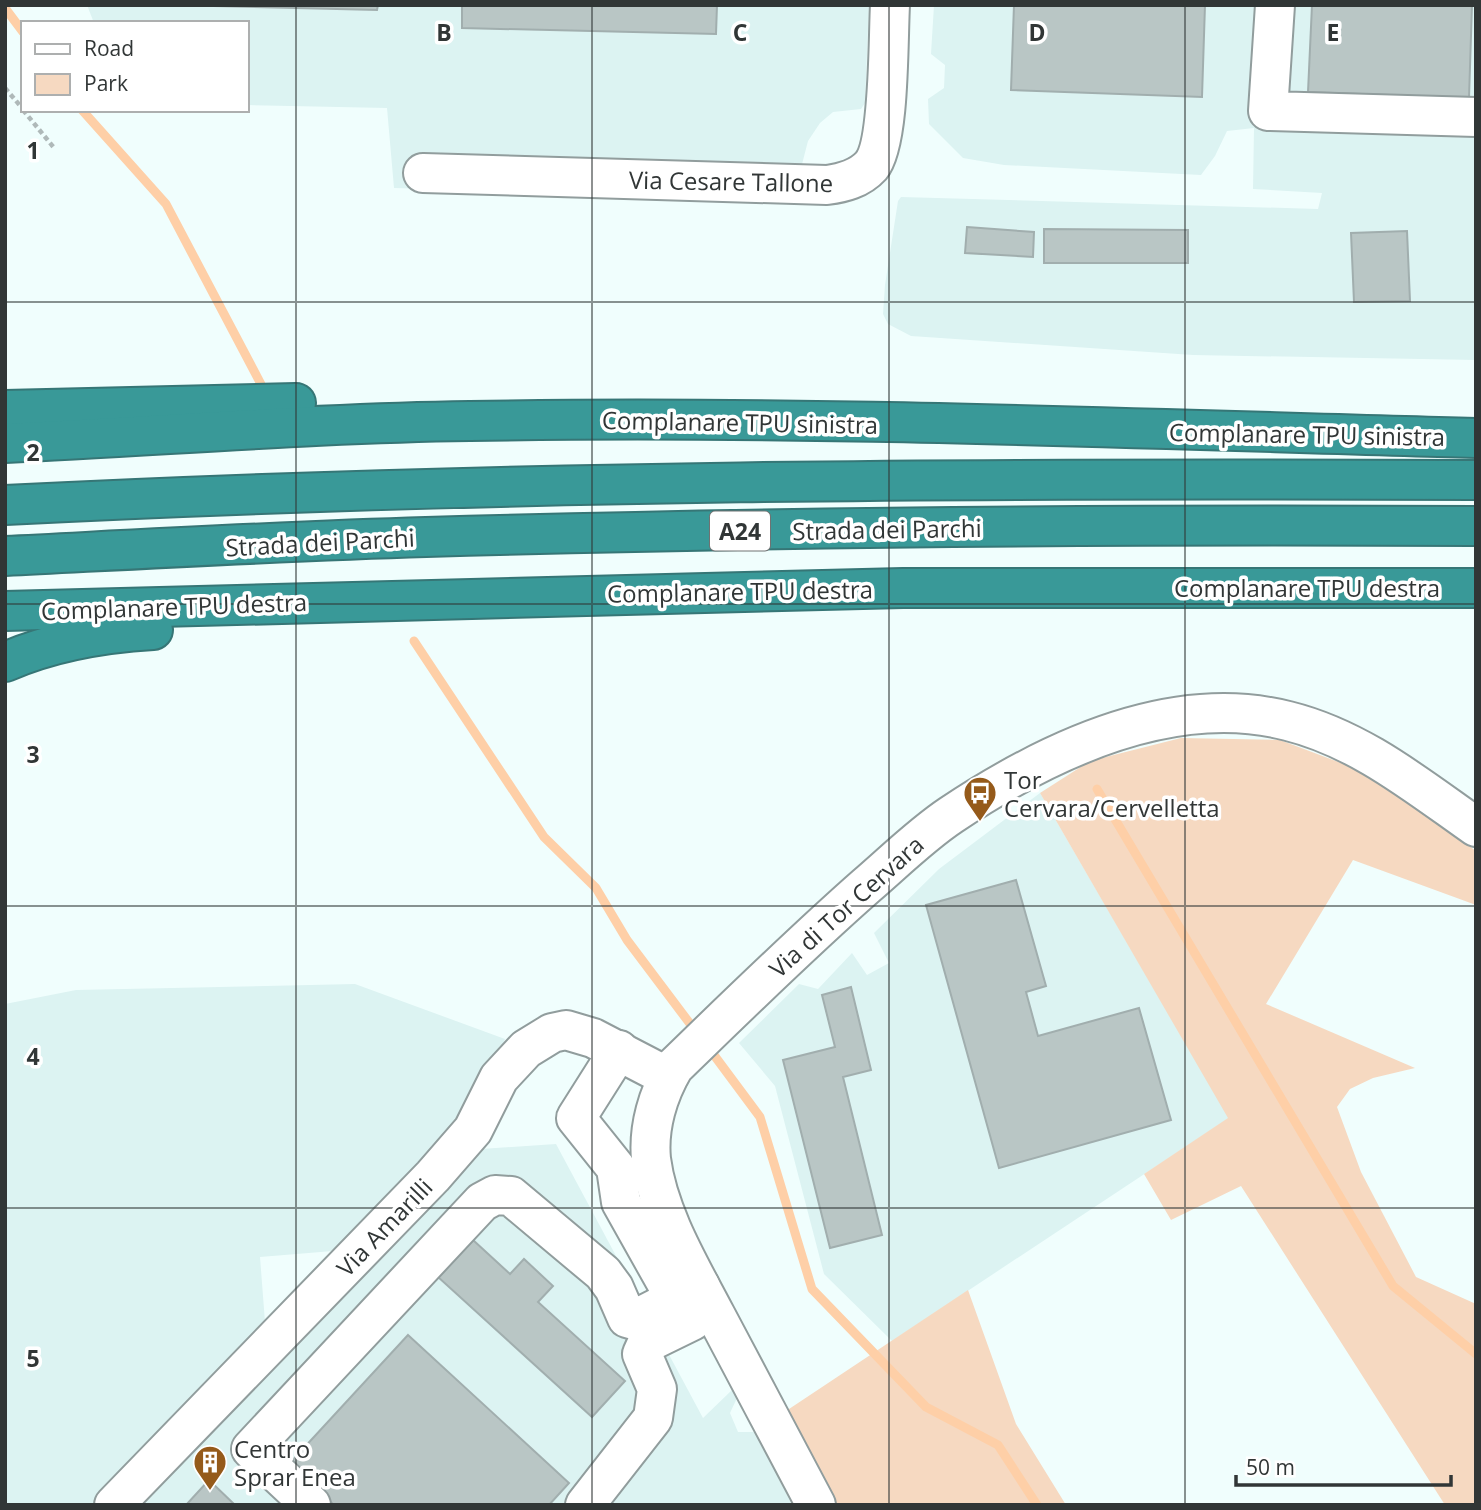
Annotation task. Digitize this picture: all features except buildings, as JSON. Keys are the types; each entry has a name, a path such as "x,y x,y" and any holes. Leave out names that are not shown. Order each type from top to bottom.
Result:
{"highway":[{"path":"5,411 463,397 554,420"},
{"name":"Complanare TPU sinistra","path":"5,443 451,421 554,420 978,425 1476,438"},
{"name":"Strada dei Parchi","path":"5,505 159,497 974,478 1476,480"},
{"name":"Strada dei Parchi","path":"5,556 409,537 1239,525 1476,526"},
{"name":"Complanare TPU destra","path":"5,611 902,588 1476,588"},
{"path":"5,662 64,642 121,632 511,618 634,593"}],"street":[{"name":"Via Cesare Tallone","path":"423,173 827,186 846,182 870,167 878,155 885,107 890,5"},
{"path":"1275,5 1268,111 1476,117"},
{"name":"Via di Tor Cervara","path":"816,1505 696,1299 666,1211 651,1158 652,1125 671,1072 846,903 950,815 1013,777 1123,728 1198,715 1242,715 1286,720 1320,731 1378,759 1476,827"},
{"name":"Via Amarilli","path":"114,1505 433,1176 473,1130 499,1078 526,1049 541,1038 566,1030 671,1072"},
{"path":"619,1050 576,1118 616,1168 621,1202 696,1299"},
{"path":"311,1505 251,1449 482,1202 495,1195 511,1196 603,1273 614,1288 627,1318 626,1326 642,1354 656,1389 653,1418 585,1505"},
{"path":"627,1318 634,1320 696,1299"},
{"path":"642,1354 647,1343 696,1299"}],"path":[{"path":"5,88 21,108"},
{"path":"25,112 55,149"}],"shaded area":[{"path":"87,5 869,5 865,103 861,109 833,112 820,123 808,141 800,172 776,199 394,188 387,108 248,105 248,21 93,21"},
{"path":"934,5 1476,5 1476,360 1193,355 911,336 888,324 883,314 885,285 898,201 901,197 1318,209 1322,193 1253,189 1254,128 1227,131 1215,156 1201,175 1004,165 963,158 929,124 928,99 944,88 945,65 931,54"},
{"path":"1040,793 1229,1118 892,1341 824,1274 775,1086 739,1043 799,984 818,989 852,953 867,975 889,963 874,933 939,869"},
{"path":"355,984 505,1039 472,1119 345,1250 260,1257 266,1335 95,1505 5,1505 5,1004 76,990"},
{"path":"556,1144 703,1418 732,1390 737,1398 730,1413 738,1432 756,1432 792,1505 143,1505 481,1149"}],"green space":[{"path":"1181,738 1280,740 1373,775 1476,851 1476,905 1353,860 1266,1004 1415,1068 1373,1078 1350,1089 1337,1107 1361,1172 1416,1277 1476,1304 1476,1505 1445,1505 1241,1186 1171,1220 1144,1174 1228,1118 1040,793 1090,761"},
{"path":"968,1290 1016,1424 1066,1505 835,1505 783,1413"}],"waterway":[{"path":"5,8 21,29"},
{"path":"84,112 166,204 263,388"},
{"path":"414,641 544,837 596,888 627,940 697,1033"},
{"path":"1097,789 1393,1286 1476,1354"},
{"path":"708,1047 760,1117 812,1289 926,1407 998,1445 1037,1505"}],"place":[{"name":"Tor Cervara/Cervelletta","path":"980,823"},
{"name":"Centro Sprar Enea","path":"210,1492"}]}
